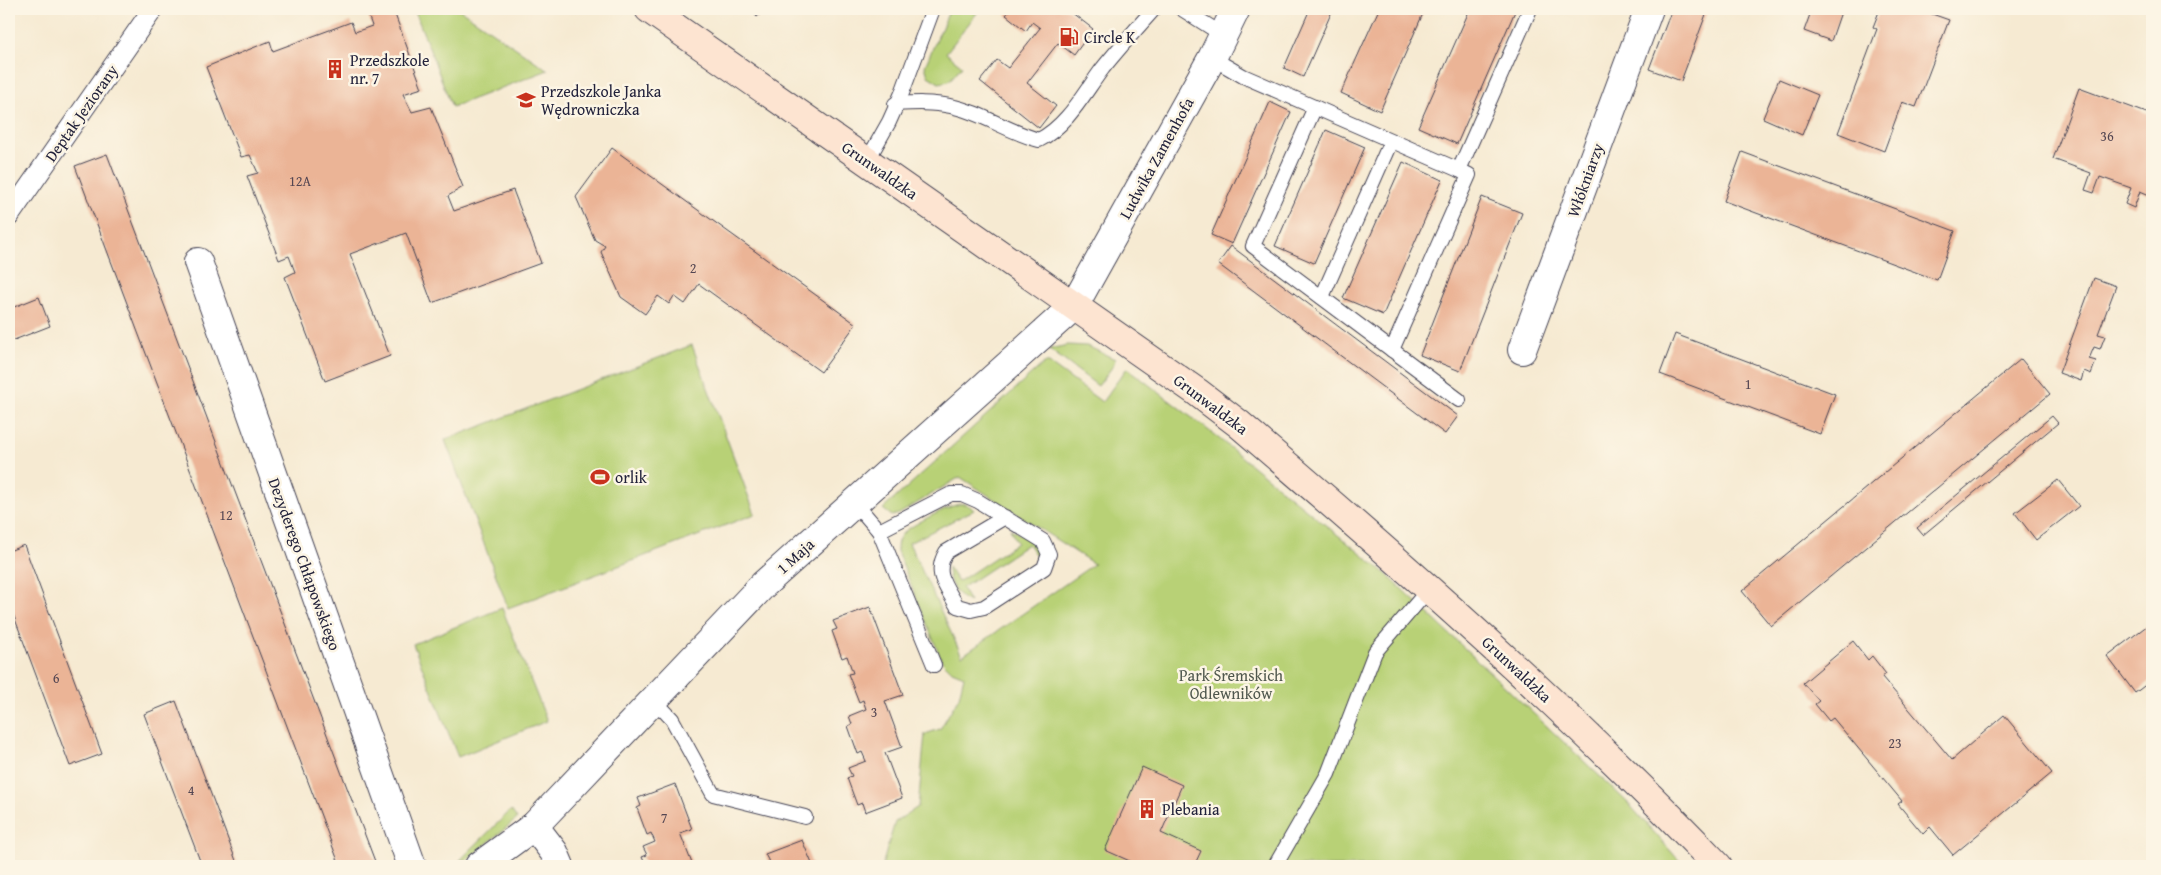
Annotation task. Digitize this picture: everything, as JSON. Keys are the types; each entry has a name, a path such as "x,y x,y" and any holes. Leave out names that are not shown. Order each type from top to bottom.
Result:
{"main road":[{"name":"Grunwaldzka","path":"649,9 1074,306 1239,424 1429,589 1528,679 1650,796 1718,866"}],"street":[{"name":"Deptak Jeziorany","path":"9,216 153,9"},
{"name":"Ludwika Zamenhofa","path":"1074,306 1218,46 1236,9"},
{"name":"Włókniarzy","path":"1522,350 1649,9"},
{"name":"Dezyderego Chłapowskiego","path":"198,262 412,866"},
{"name":"1 Maja","path":"479,866 534,826 763,585 1074,306"},
{"path":"534,826 554,852 560,866"}],"lane":[{"path":"867,161 889,122 933,9"},
{"path":"896,104 922,103 952,106 1020,135 1039,140 1051,134 1072,111 1103,69 1154,9"},
{"path":"1182,9 1218,46 1243,76 1469,175 1392,350"},
{"path":"1459,170 1530,9"},
{"path":"1315,107 1253,246 1459,400"},
{"path":"1322,297 1391,140"},
{"path":"879,531 951,494 962,494 1005,517 1043,540 1050,554 1044,568 984,607 971,610 956,606 939,574 940,562 946,552 1005,517"},
{"path":"854,503 879,531 934,665"},
{"path":"1275,866 1328,774 1375,652 1429,589"},
{"path":"654,700 672,719 713,794 805,817"}],"green space":[{"path":"414,9 459,9 548,70 452,107"},
{"path":"950,9 980,9 946,53 962,66 949,81 939,83 928,76 925,66"},
{"name":"orlik","path":"692,345 755,514 508,608 445,440"},
{"path":"1068,345 1087,346 1115,359 1113,366 1098,386 1049,349"},
{"name":"Park Śremskich Odlewników","path":"1044,363 1049,363 1102,402 1127,368 1212,433 1386,574 1627,802 1684,866 882,866 895,822 918,807 925,734 940,729 959,697 964,676 952,671 942,661 897,551 901,535 922,521 954,505 964,504 974,510 909,543 962,656 1094,564 960,477 899,514 892,516 883,509"},
{"path":"1010,529 1032,543 1038,558 1028,544 962,588 970,602 960,596 953,588 949,578 948,567 958,582 1017,543"},
{"path":"502,608 547,721 458,757 413,644"},
{"path":"511,810 517,819 468,859 459,861"}],"building":[{"path":"386,9 393,9 422,88 403,94 412,112 431,107 463,187 448,196 454,211 513,190 541,263 432,303 406,233 350,254 390,356 325,381 285,277 295,272 289,256 279,260 247,176 258,173 250,155 241,157 206,67 270,41 273,51 351,22 355,32 372,26 368,15"},
{"path":"749,9 766,9 757,17"},
{"path":"1011,9 1067,9 1093,29 1074,55 1058,43 1027,83 1056,106 1039,128 980,81 997,60 1008,68 1040,28 1032,22 1026,31 1006,15"},
{"path":"1310,9 1333,9 1303,77 1284,68"},
{"path":"1379,9 1425,9 1380,111 1341,93"},
{"path":"1470,9 1516,9 1457,144 1418,127"},
{"path":"1672,9 1708,9 1681,81 1649,69"},
{"path":"1812,9 1842,9 1831,41 1804,31"},
{"path":"1880,9 1918,9 1949,20 1916,107 1902,102 1884,151 1838,133 1877,29 1873,27"},
{"path":"1779,79 1818,95 1802,135 1763,118"},
{"path":"2079,88 2152,115 2152,196 2140,191 2134,208 2125,204 2131,188 2100,177 2094,193 2085,190 2091,173 2053,159"},
{"path":"1270,102 1291,112 1232,244 1211,235"},
{"path":"1326,130 1365,147 1314,263 1275,246"},
{"path":"612,148 856,324 821,372 699,284 685,304 674,296 669,304 658,296 645,314 621,297 601,252 605,246 595,240 576,197"},
{"path":"1742,152 1955,231 1937,280 1724,201"},
{"path":"107,154 376,864 340,866 75,166"},
{"path":"1403,162 1442,180 1383,315 1343,298"},
{"path":"1482,197 1522,213 1460,371 1420,355"},
{"path":"1231,246 1458,416 1445,434 1218,264"},
{"path":"2094,278 2116,286 2098,334 2105,336 2100,349 2094,347 2089,359 2096,361 2091,374 2084,371 2081,381 2059,373"},
{"path":"39,297 50,326 9,342 9,309"},
{"path":"1675,334 1835,394 1820,434 1660,374"},
{"path":"2021,359 2050,394 1771,626 1742,591"},
{"path":"2052,416 2058,423 1923,535 1917,528"},
{"path":"2058,480 2079,506 2036,540 2015,513"},
{"path":"24,545 102,754 70,766 9,603 9,551"},
{"path":"870,607 903,695 885,701 902,747 885,753 902,798 865,812 862,803 857,805 847,778 852,776 848,768 866,761 862,752 858,754 848,726 852,724 849,716 866,709 863,700 859,702 848,674 853,673 847,656 842,658 832,631 837,629 833,621"},
{"path":"2152,622 2152,680 2135,693 2107,656"},
{"path":"1853,641 1868,660 1872,656 1886,674 1882,677 1952,760 2004,715 2052,773 1953,855 1930,827 1923,834 1898,804 1902,801 1833,718 1829,721 1815,704 1819,701 1803,683"},
{"path":"176,701 238,866 202,866 144,714"},
{"name":"Plebania","path":"1142,767 1182,785 1161,833 1201,851 1194,866 1141,866 1105,850"},
{"path":"675,784 692,829 680,833 693,866 646,866 642,857 647,855 643,847 655,842 651,833 647,835 637,808 641,806 638,798"},
{"path":"802,840 813,866 765,866 764,864 769,862 765,854"}],"place":[{"name":"Circle K","path":"1069,37"},
{"name":"Przedszkole nr. 7","path":"335,69"},
{"name":"Przedszkole Janka Wędrowniczka","path":"526,100"},
{"name":"orlik","path":"600,477"},
{"name":"Plebania","path":"1147,809"}]}
